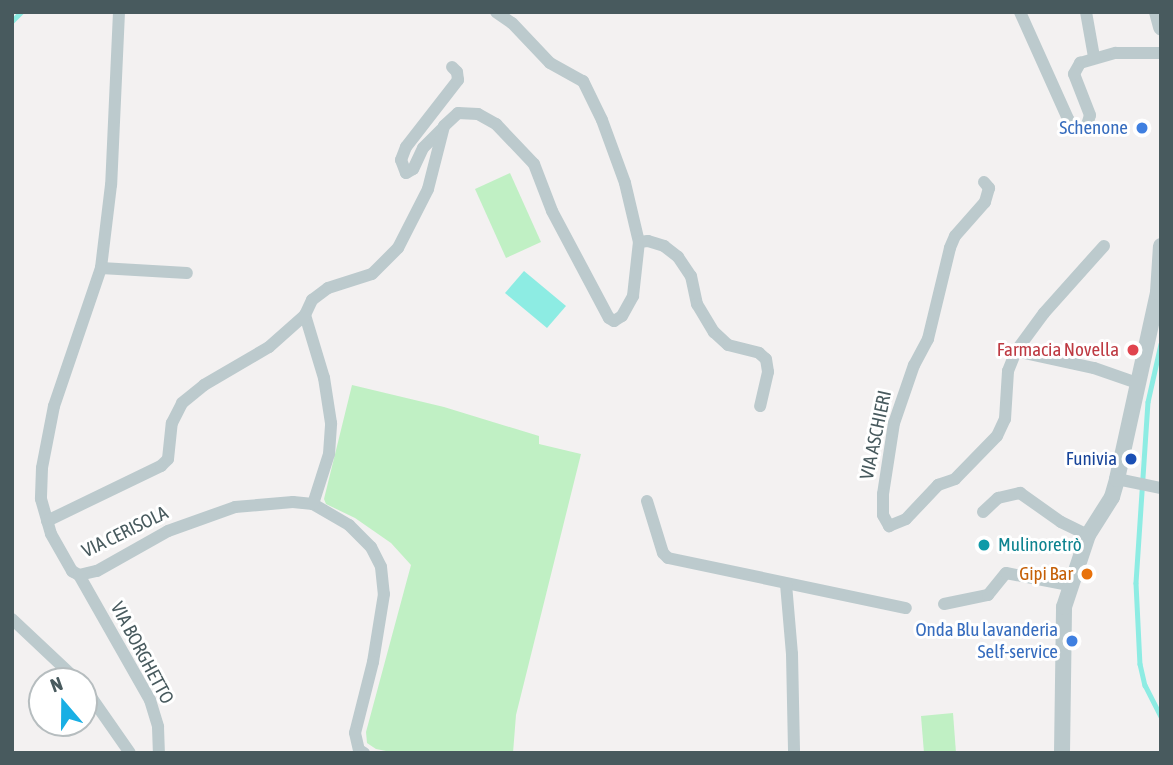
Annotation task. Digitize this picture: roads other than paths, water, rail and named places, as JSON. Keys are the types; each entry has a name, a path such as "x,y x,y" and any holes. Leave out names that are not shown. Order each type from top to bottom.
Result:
{"street":[{"name":"VIA CERISOLA","path":"119,12 111,185 101,268 54,406 42,468 41,499 47,521 72,570 79,575 97,572 168,531 235,507 293,502 313,504 349,525 371,547 381,567 384,594 373,662 355,733 359,750 364,753"},
{"path":"452,67 459,77 406,148 401,160 405,173 413,169 424,148 458,113 469,111 496,124 534,164 552,211 609,318 614,321 622,316 633,296 639,242 618,164 602,120 583,81 550,63 512,23 496,12"},
{"path":"1020,12 1068,119 1072,126 1081,129 1087,125 1090,115 1074,74 1080,63 1116,53 1161,53"},
{"path":"1086,12 1094,57"},
{"path":"1157,12 1161,27"},
{"path":"47,521 161,466 168,459 172,423 182,403 204,385 269,347 305,315 312,300 328,288 372,274 397,248 428,189 444,126"},
{"name":"VIA ASCHIERI","path":"984,182 989,188 985,202 955,236 950,248 928,339 914,365 894,423 883,494 886,524 897,525 906,519 930,492 954,479 997,436 1005,419 1008,371 1016,351 1044,313 1104,246"},
{"path":"639,242 648,240 664,246 678,257 691,276 697,304 714,332 728,345 759,353 766,359 768,372 760,406"},
{"path":"1062,753 1064,607 1088,535 1123,481 1137,383 1158,292 1161,246"},
{"path":"101,268 187,273"},
{"path":"305,315 324,378 331,423 329,454 313,504"},
{"path":"1016,351 1094,368 1137,383"},
{"path":"1123,481 1161,488"},
{"path":"983,512 998,498 1020,493 1061,522 1088,535"},
{"path":"646,501 663,553 668,558 906,608"},
{"path":"944,604 988,595 1006,573 1069,586"},
{"name":"VIA BORGHETTO","path":"79,575 150,700 158,727 159,753"},
{"path":"786,584 792,654 794,753"},
{"path":"12,619 63,667"},
{"path":"98,707 130,753"}],"water":[{"path":"524,271 566,306 547,328 505,293"}],"waterway":[{"path":"12,21 21,12"},
{"path":"1161,344 1148,402 1136,583 1140,664 1145,685 1161,716"}],"place":[{"name":"Schenone","path":"1142,128"},
{"name":"Farmacia Novella","path":"1133,350"},
{"name":"Funivia","path":"1131,459"},
{"name":"Mulinoretrò","path":"984,545"},
{"name":"Gipi Bar","path":"1087,574"},
{"name":"Onda Blu lavanderia Self-service","path":"1072,641"}]}
